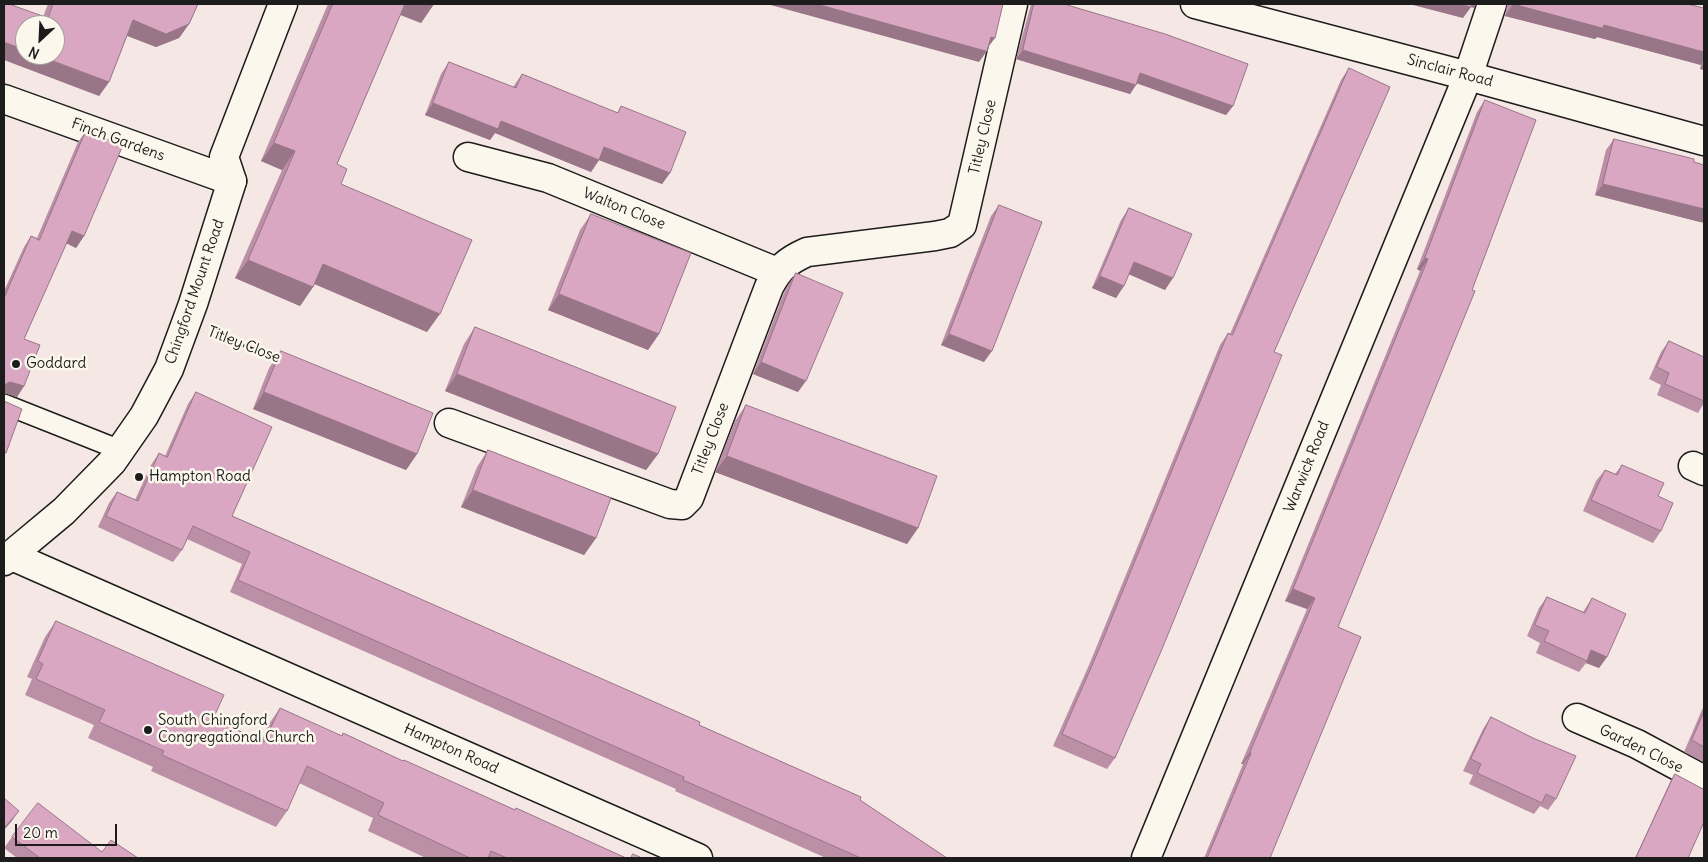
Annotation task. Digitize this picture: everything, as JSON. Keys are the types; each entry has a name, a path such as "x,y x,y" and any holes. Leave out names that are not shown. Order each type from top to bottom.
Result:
{"street":[{"path":"232,181 224,157 283,4"},
{"name":"Titley Close","path":"449,423 670,504 682,505 689,498 768,287 777,272 790,260 807,252 935,236 950,233 962,225 1013,4"},
{"name":"Sinclair Road","path":"1194,4 1468,76 1704,141"},
{"name":"Warwick Road","path":"1146,858 1468,76 1492,4"},
{"name":"Finch Gardens","path":"4,99 232,181"},
{"name":"Walton Close","path":"468,157 548,178 777,272"},
{"name":"Chingford Mount Road","path":"8,558 64,511 112,462 144,416 169,369 186,324 232,181"},
{"name":"Hampton Road","path":"8,558 698,858"},
{"name":"Garden Close","path":"1577,718 1637,744 1704,780"}],"lane":[{"path":"4,404 120,450"}],"path":[{"name":"Titley Close","path":"186,324 286,361"}],"building":[{"path":"4,4 40,15 15,15 15,46 4,42"},
{"path":"53,4 198,4 189,24 166,34 133,20 109,82 64,65 65,15 49,15"},
{"path":"333,4 405,4 337,164 347,169 341,184 472,240 440,314 323,264 313,287 248,260 295,151 274,143"},
{"path":"817,4 1003,4 995,38 991,37 987,51"},
{"path":"1034,4 1064,4 1165,34 1248,64 1233,106 1140,73 1136,85 1023,50"},
{"path":"1460,4 1472,4 1471,7"},
{"path":"1513,4 1687,4 1704,8 1704,52 1604,25 1603,28"},
{"path":"449,62 516,88 522,74 618,113 621,106 686,132 670,173 604,147 599,160 501,121 498,129 433,103"},
{"path":"1349,68 1390,87 1274,352 1282,355 1162,649 1115,758 1062,734 1097,654 1228,333 1232,335"},
{"path":"1485,100 1536,120 1472,290 1475,291 1338,627 1361,637 1270,858 1207,858 1315,598 1293,589 1428,259 1425,258"},
{"path":"86,131 123,145 84,236 72,231 24,339 40,345 24,386 10,382 4,385 4,298 31,236 39,240"},
{"path":"1614,139 1694,159 1694,162 1704,165 1704,209 1603,184"},
{"path":"999,205 1042,222 992,351 949,334"},
{"path":"1129,208 1192,234 1173,278 1134,262 1124,286 1100,276"},
{"path":"591,214 691,253 659,334 559,294"},
{"path":"796,273 843,293 806,381 761,362"},
{"path":"475,327 676,407 658,454 457,374"},
{"path":"1669,341 1704,357 1704,401 1665,384 1669,373 1657,367"},
{"path":"281,351 433,413 417,454 264,392"},
{"path":"196,392 272,427 232,516 700,722 699,725 861,797 860,800 947,858 861,858 683,780 684,777 238,580 250,552 193,526 182,550 106,516 117,492 138,501 159,453 167,457"},
{"path":"4,401 22,409 6,453 4,453"},
{"path":"746,405 937,476 918,528 727,456"},
{"path":"488,450 611,498 596,538 473,490"},
{"path":"1622,465 1664,483 1658,496 1673,503 1661,531 1591,500 1605,470 1617,475"},
{"path":"1547,597 1585,613 1592,598 1626,614 1607,657 1591,650 1587,661 1544,641 1549,631 1535,625"},
{"path":"56,621 224,695 213,719 264,742 280,708 342,736 343,733 515,810 516,808 626,858 507,858 491,851 488,858 470,858 378,815 384,803 307,766 287,811 162,755 164,751 99,722 105,710 36,679 43,664 38,661"},
{"path":"1704,712 1704,747 1692,740"},
{"path":"1491,717 1533,738 1576,756 1556,799 1546,794 1542,803 1477,773 1481,764 1471,759"},
{"path":"1675,774 1704,789 1704,822 1688,858 1636,858"},
{"path":"4,798 19,811 4,828"},
{"path":"38,803 102,852 111,840 138,858 40,858 12,837"},
{"path":"633,854 642,858 631,858"}],"place":[{"name":"Goddard","path":"16,364"},
{"name":"Hampton Road","path":"139,477"},
{"name":"South Chingford Congregational Church","path":"148,730"}]}
